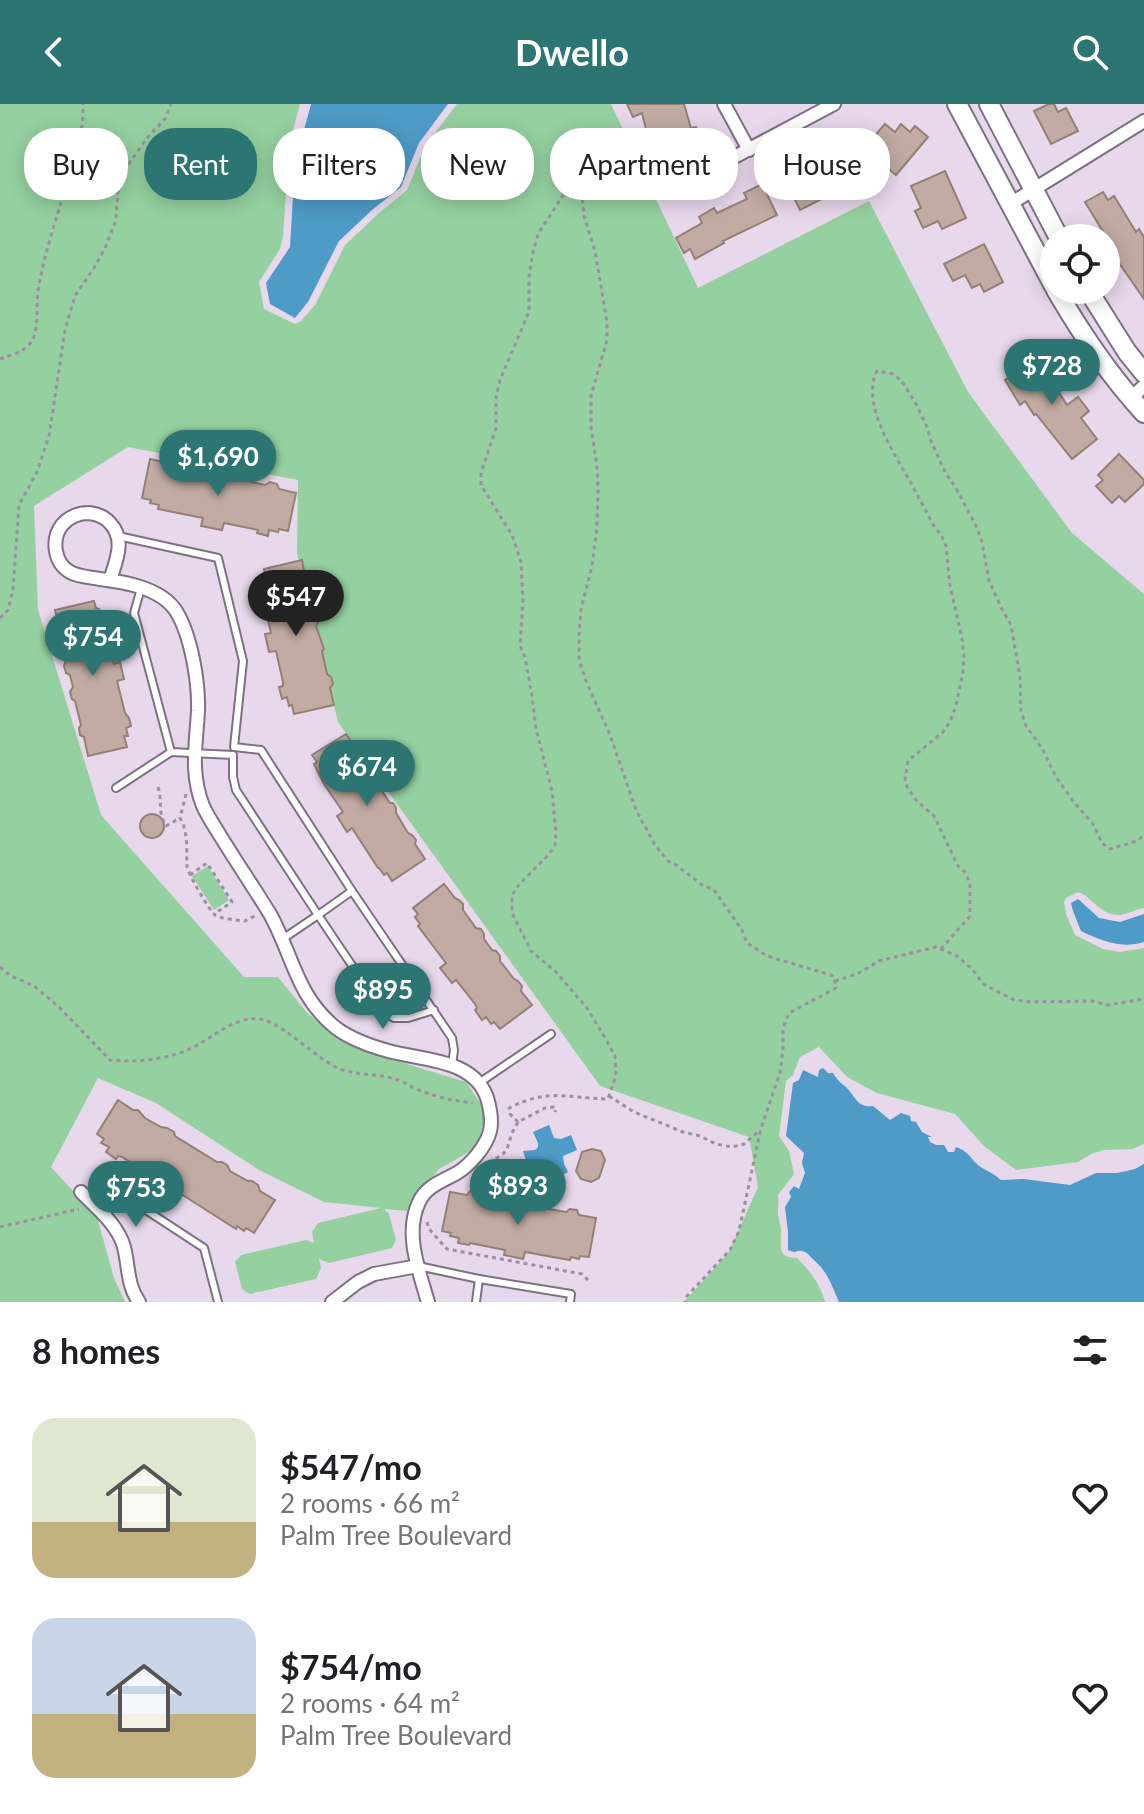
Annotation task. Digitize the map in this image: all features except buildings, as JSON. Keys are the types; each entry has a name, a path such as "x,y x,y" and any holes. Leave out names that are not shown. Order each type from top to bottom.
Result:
{"main road":[{"path":"957,104 1040,260"},
{"path":"989,104 1051,224"},
{"path":"1065,304 1091,346 1138,392 1144,413"},
{"path":"1097,304 1144,373"}],"street":[{"path":"724,104 749,150"},
{"path":"738,156 834,104"},
{"path":"1010,204 1144,121"},
{"path":"110,580 118,553 118,536 113,526 105,518 94,514 73,516 64,523 55,543 61,564 69,572 80,576 110,580 157,595 174,608 188,635 198,706 194,772 197,788 205,809 267,910 306,994 337,1028 377,1048 464,1070 479,1083 488,1099 490,1130 476,1156 460,1172 426,1190 418,1203 413,1240 428,1302"},
{"path":"81,1192 114,1226 123,1244 132,1292 139,1302"},
{"path":"332,1302 374,1274 418,1266"}],"lane":[{"path":"118,536 218,558 243,661 234,751 236,790 382,1010 394,1018 408,1018 434,1010"},
{"path":"141,588 134,613 171,752"},
{"path":"116,788 171,752 261,750 452,1038 452,1065"},
{"path":"281,940 352,891"},
{"path":"479,1083 551,1034"},
{"path":"105,1217 120,1193 204,1248 218,1302"},
{"path":"418,1266 571,1294 570,1302"},
{"path":"476,1302 479,1279"}],"path":[{"path":"0,359 21,351 30,344 34,335 38,290 79,145 83,104"},
{"path":"0,618 8,610 13,589 19,505 37,472 49,436 65,330 75,296 106,246 116,220 118,188 128,165 165,119 171,104"},
{"path":"518,1122 510,1114 509,1108 525,1100 547,1095 608,1099 616,1075 615,1056 600,1026 555,971 531,951 512,913 512,896 517,887 550,853 556,834 552,791 536,729 525,657 520,646 523,601 521,562 512,535 481,485 481,473 496,428 496,398 500,380 529,312 529,277 538,234 566,191 572,188 578,189 582,196 607,322 607,340 591,396 598,490 592,566 581,609 579,634 579,659 586,681 610,735 636,810 655,845 668,861 714,890 742,930 747,943 767,956 834,976 836,988 789,1013 783,1028 780,1073 761,1128 739,1231 730,1250 687,1296 685,1302"},
{"path":"941,949 970,916 970,885 934,816 915,799 905,779 908,761 943,732 950,722 958,698 964,657 950,586 946,546 897,460 881,425 872,397 872,380 877,371 894,374 903,383 927,427 946,474 977,528 989,581 1011,625 1020,677 1021,711 1026,726 1042,748 1056,777 1093,824 1102,843 1110,849 1144,836"},
{"path":"158,787 160,816 166,826 180,818 188,791 197,788"},
{"path":"180,818 185,826 189,856 187,868 214,914 222,919 243,922 267,910"},
{"path":"190,875 207,863 232,902 214,914"},
{"path":"835,981 857,974 879,961 936,947 957,956 983,984 1012,999 1029,1002 1092,1001 1108,1005 1144,999"},
{"path":"0,967 11,976 34,986 58,1006 110,1060 143,1060 173,1054 192,1048 242,1019 262,1019 339,1069 396,1079 419,1090 456,1101 489,1105"},
{"path":"609,1096 634,1112 716,1144 732,1147 744,1144 761,1128"},
{"path":"521,1177 504,1185 478,1172 503,1154 518,1122 545,1108 554,1107 555,1112"},
{"path":"0,1227 94,1205"},
{"path":"427,1219 429,1229 447,1249 582,1274 588,1280"}],"green space":[{"path":"0,104 300,104 294,128 273,128 273,200 285,200 283,236 280,249 259,282 264,309 295,324 315,305 345,245 395,200 405,200 405,192 421,156 421,200 534,200 534,128 439,128 457,104 611,104 622,128 550,128 550,200 656,200 698,288 869,201 968,392 1072,533 1144,594 1144,908 1121,915 1112,914 1078,892 1064,902 1075,935 1103,949 1120,952 1144,948 1144,1144 1132,1149 1104,1150 1078,1162 1016,1170 984,1146 955,1114 877,1093 847,1077 819,1047 800,1057 793,1075 786,1081 779,1136 789,1151 794,1174 778,1195 778,1211 783,1253 797,1258 806,1268 818,1284 825,1302 684,1302 729,1252 758,1187 749,1137 600,1086 338,722 297,553 298,480 128,447 34,506 38,610 101,815 244,977 278,977 308,1014 358,1049 466,1082 486,1111 478,1147 439,1169 407,1211 384,1209 389,1214 396,1240 392,1248 329,1263 319,1259 321,1268 316,1279 250,1294 242,1289 235,1262 241,1255 306,1240 314,1243 312,1232 318,1223 381,1208 324,1202 259,1170 156,1103 98,1078 51,1167 97,1217 114,1278 125,1302 0,1302"},
{"path":"208,866 229,900 214,910 192,876"}],"water":[{"path":"311,104 448,104 430,128 421,128 421,140 405,177 405,128 304,128"},
{"path":"293,200 385,200 339,241 308,302 295,318 270,304 266,283 290,247"},
{"path":"1078,899 1099,918 1120,922 1144,914 1144,942 1119,944 1081,931 1071,903"},
{"path":"823,1068 833,1073 861,1104 873,1106 890,1120 901,1113 910,1116 922,1132 932,1137 928,1137 930,1142 944,1145 948,1152 954,1152 956,1147 961,1149 980,1167 1001,1180 1024,1179 1070,1185 1096,1173 1117,1173 1144,1164 1144,1302 839,1302 820,1266 804,1251 788,1250 785,1207 791,1197 789,1192 794,1186 799,1189 805,1173 802,1163 804,1153 786,1136 793,1083 799,1080 803,1070 818,1077 819,1070"},
{"path":"549,1125 554,1138 571,1135 577,1150 563,1156 568,1172 553,1180 546,1165 532,1171 523,1151 538,1147 533,1132"}]}
